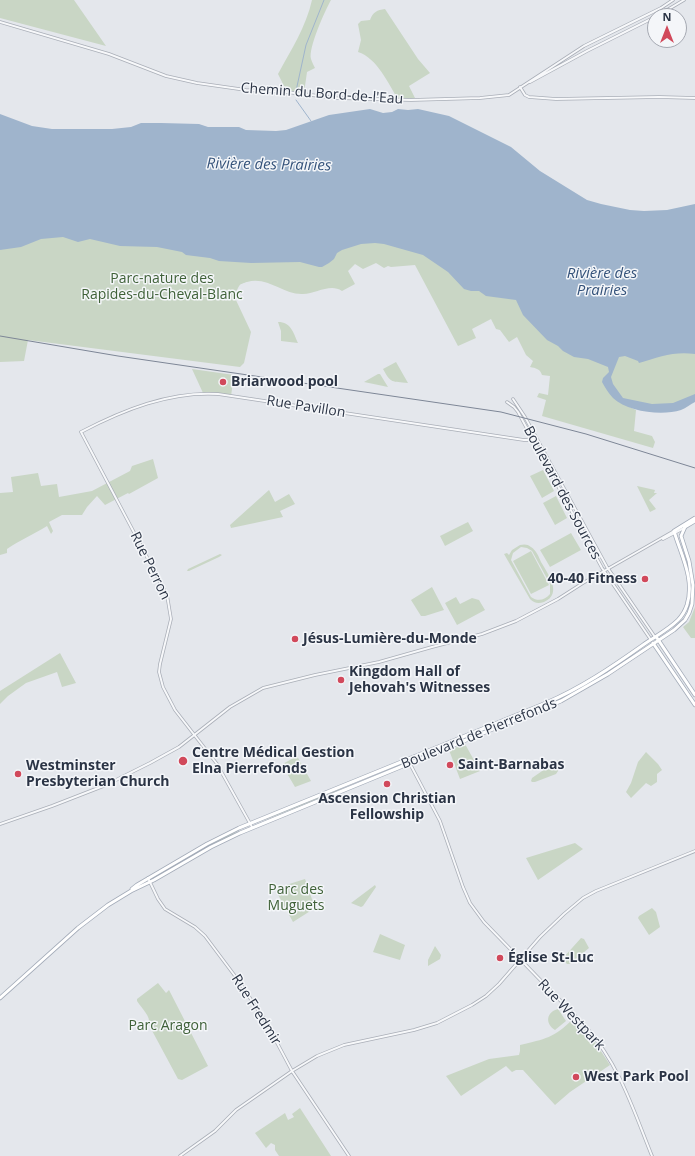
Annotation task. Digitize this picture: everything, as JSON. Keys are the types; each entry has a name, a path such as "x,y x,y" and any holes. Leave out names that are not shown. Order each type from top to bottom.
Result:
{"main road":[{"path":"685,527 695,520"},
{"path":"674,532 695,520"},
{"name":"Boulevard de Pierrefonds","path":"657,638 683,622 691,607 693,592 692,572 689,558 681,537 685,527"},
{"name":"Boulevard de Pierrefonds","path":"149,880 252,827 562,696 652,642 678,619 684,611 688,601 689,588 687,569 674,532"},
{"name":"Boulevard des Sources","path":"657,638 695,695"},
{"name":"Boulevard des Sources","path":"652,642 695,705"},
{"name":"Boulevard de Pierrefonds","path":"0,998 82,925 108,905 219,838 250,824 408,761"}],"street":[{"path":"520,87 584,46 661,8 673,0"},
{"path":"671,8 684,0"},
{"path":"520,87 587,50 647,21"},
{"name":"Chemin du Bord-de-l'Eau","path":"0,22 109,54 166,76 197,83 246,90 286,92 336,98 411,100 504,96 520,87"},
{"path":"520,87 525,95 529,97 556,99 659,97 695,98"},
{"name":"Rue Pavillon","path":"81,432 124,411 148,403 190,394 203,393 532,440"},
{"name":"Boulevard des Sources","path":"513,399 526,417 536,438 609,569 657,638"},
{"name":"Boulevard des Sources","path":"507,402 516,409 604,571 652,642"},
{"name":"Rue Perron","path":"81,432 167,595 171,619 160,664 161,680 171,703 217,764 252,827"},
{"path":"532,440 536,438"},
{"path":"0,824 118,780 171,752 228,709 263,688 315,675 376,663 432,646 486,633 525,617 604,571 685,527"},
{"name":"Rue Westpark","path":"408,761 441,823 463,887 470,902 484,922 586,1027 607,1053 628,1094 652,1156"},
{"path":"180,1156 215,1131 236,1110 292,1071 317,1056 344,1045 438,1024 457,1014 486,996 564,914 587,895 695,851"},
{"name":"Rue Fredmir","path":"149,880 158,899 165,909 196,927 210,942 238,980 264,1020 292,1071 349,1156"}],"green space":[{"path":"0,0 74,0 106,46 0,18"},
{"path":"312,0 331,0 312,47 311,59 315,68 307,72 304,93 286,90 278,74 302,29"},
{"path":"385,9 418,59 430,73 409,86 415,98 398,99 376,65 365,55 358,52 361,40 358,24 361,21 370,20 372,15 376,12"},
{"name":"Parc-nature des Rapides-du-Cheval-Blanc","path":"44,212 398,229 695,344 695,399 650,409 617,401 636,410 634,431 652,436 655,442 653,448 542,416 546,400 537,397 539,393 548,395 550,376 542,375 538,369 530,367 533,361 526,355 517,337 509,342 500,330 496,329 491,319 472,329 476,338 458,346 415,265 388,266 384,268 376,263 363,269 355,264 348,271 355,284 342,291 328,288 308,294 296,294 262,281 246,282 241,284 235,298 251,332 244,363 240,367 28,340 24,361 0,362 0,250"},
{"path":"278,322 282,322 291,328 298,343 281,341 281,331"},
{"path":"396,362 408,383 392,381 383,369"},
{"path":"192,369 234,375 231,396 203,393"},
{"path":"380,374 388,387 364,382"},
{"path":"153,459 158,478 105,505 97,496 82,515 62,515 49,522 53,531 51,534 47,526 7,549 7,553 0,555 0,493 13,492 11,477 38,473 41,486 57,484 59,497 92,491 130,471 132,466"},
{"path":"543,470 554,491 542,498 530,476"},
{"path":"637,486 655,490 654,493 657,493 649,500 656,509 650,512"},
{"path":"269,490 275,502 289,494 295,504 280,511 283,517 231,528 230,525"},
{"path":"556,496 567,518 555,525 543,503"},
{"path":"468,522 473,531 445,546 440,536"},
{"path":"571,533 581,550 550,567 540,550"},
{"path":"526,544 533,548 550,578 553,594 550,598 540,603 530,599 504,554 507,553 509,555 512,550 520,545","holes":["521,547 532,551 550,584 550,594 541,600 531,597 511,560 513,553"]},
{"path":"531,551 549,585 531,594 513,561"},
{"path":"220,554 222,555 187,571 188,569"},
{"path":"432,587 444,610 421,616 411,600"},
{"path":"456,597 460,604 472,598 479,600 485,610 457,625 445,603"},
{"path":"695,607 695,638 691,638 683,627 689,622"},
{"path":"60,653 76,683 62,687 57,672 26,683 0,704 0,691"},
{"path":"465,744 480,771 460,779 449,750"},
{"path":"646,752 662,770 657,774 657,782 651,786 646,783 631,798 626,792 631,783 638,762"},
{"path":"297,756 311,781 295,787 281,765"},
{"path":"558,760 561,761 556,774 535,782 531,781 532,778"},
{"path":"346,786 338,791 262,821 270,817"},
{"path":"239,830 232,835 160,875 205,847"},
{"path":"575,843 583,849 538,880 526,858"},
{"name":"Parc des Muguets","path":"305,879 315,908 293,922 275,889"},
{"path":"375,885 376,887 363,906 361,907 351,903"},
{"path":"652,908 656,912 660,927 649,935 638,918"},
{"path":"380,934 405,945 400,960 373,952"},
{"path":"581,938 584,939 589,948 570,964 567,964 563,960 564,957"},
{"path":"435,946 441,955 440,959 428,966 428,960"},
{"name":"Parc Aragon","path":"158,983 166,993 169,990 208,1066 182,1080 178,1079 149,1025 149,1019 137,1001 137,999"},
{"path":"558,1009 566,1021 555,1030 548,1022 548,1018 551,1013"},
{"path":"573,1019 593,1039 610,1065 570,1092 555,1105 523,1070 516,1070 512,1072 506,1066 461,1096 446,1076 489,1059 519,1055 520,1045 549,1037"},
{"path":"300,1108 331,1156 279,1156 275,1150 275,1145 271,1143 266,1148 255,1133 285,1113 288,1120 294,1117 292,1114"}],"water":[{"name":"Rivière des Prairies","path":"370,109 383,113 392,112 398,109 418,109 449,116 511,147 540,171 587,200 630,210 644,211 667,210 695,204 695,354 673,354 639,363 638,361 625,356 619,357 611,377 613,384 623,398 652,404 673,403 695,394 695,402 681,410 664,413 636,410 619,403 611,396 602,382 603,378 609,372 608,367 588,359 574,357 547,340 523,315 516,300 486,296 479,291 464,289 448,272 423,255 384,244 361,244 342,250 337,253 334,259 322,267 300,262 251,263 219,261 210,258 186,255 182,252 157,247 120,246 90,239 78,242 63,237 41,239 21,247 0,250 0,114 32,126 52,129 112,129 131,127 141,123 161,123 199,124 208,127 239,127 246,130 276,131 286,130 329,115"}],"waterway":[{"path":"296,91 306,45 324,0"},
{"path":"296,100 311,121"}],"tram line":[{"path":"0,336 118,356 501,412 586,434 695,468"}],"place":[{"name":"Briarwood pool","path":"223,382"},
{"name":"40-40 Fitness","path":"645,579"},
{"name":"Jésus-Lumière-du-Monde","path":"295,639"},
{"name":"Kingdom Hall of Jehovah's Witnesses","path":"341,680"},
{"name":"Centre Médical Gestion Elna Pierrefonds","path":"183,761"},
{"name":"Saint-Barnabas","path":"450,765"},
{"name":"Westminster Presbyterian Church","path":"18,774"},
{"name":"Ascension Christian Fellowship","path":"387,784"},
{"name":"Église St-Luc","path":"500,958"},
{"name":"West Park Pool","path":"576,1077"}]}
